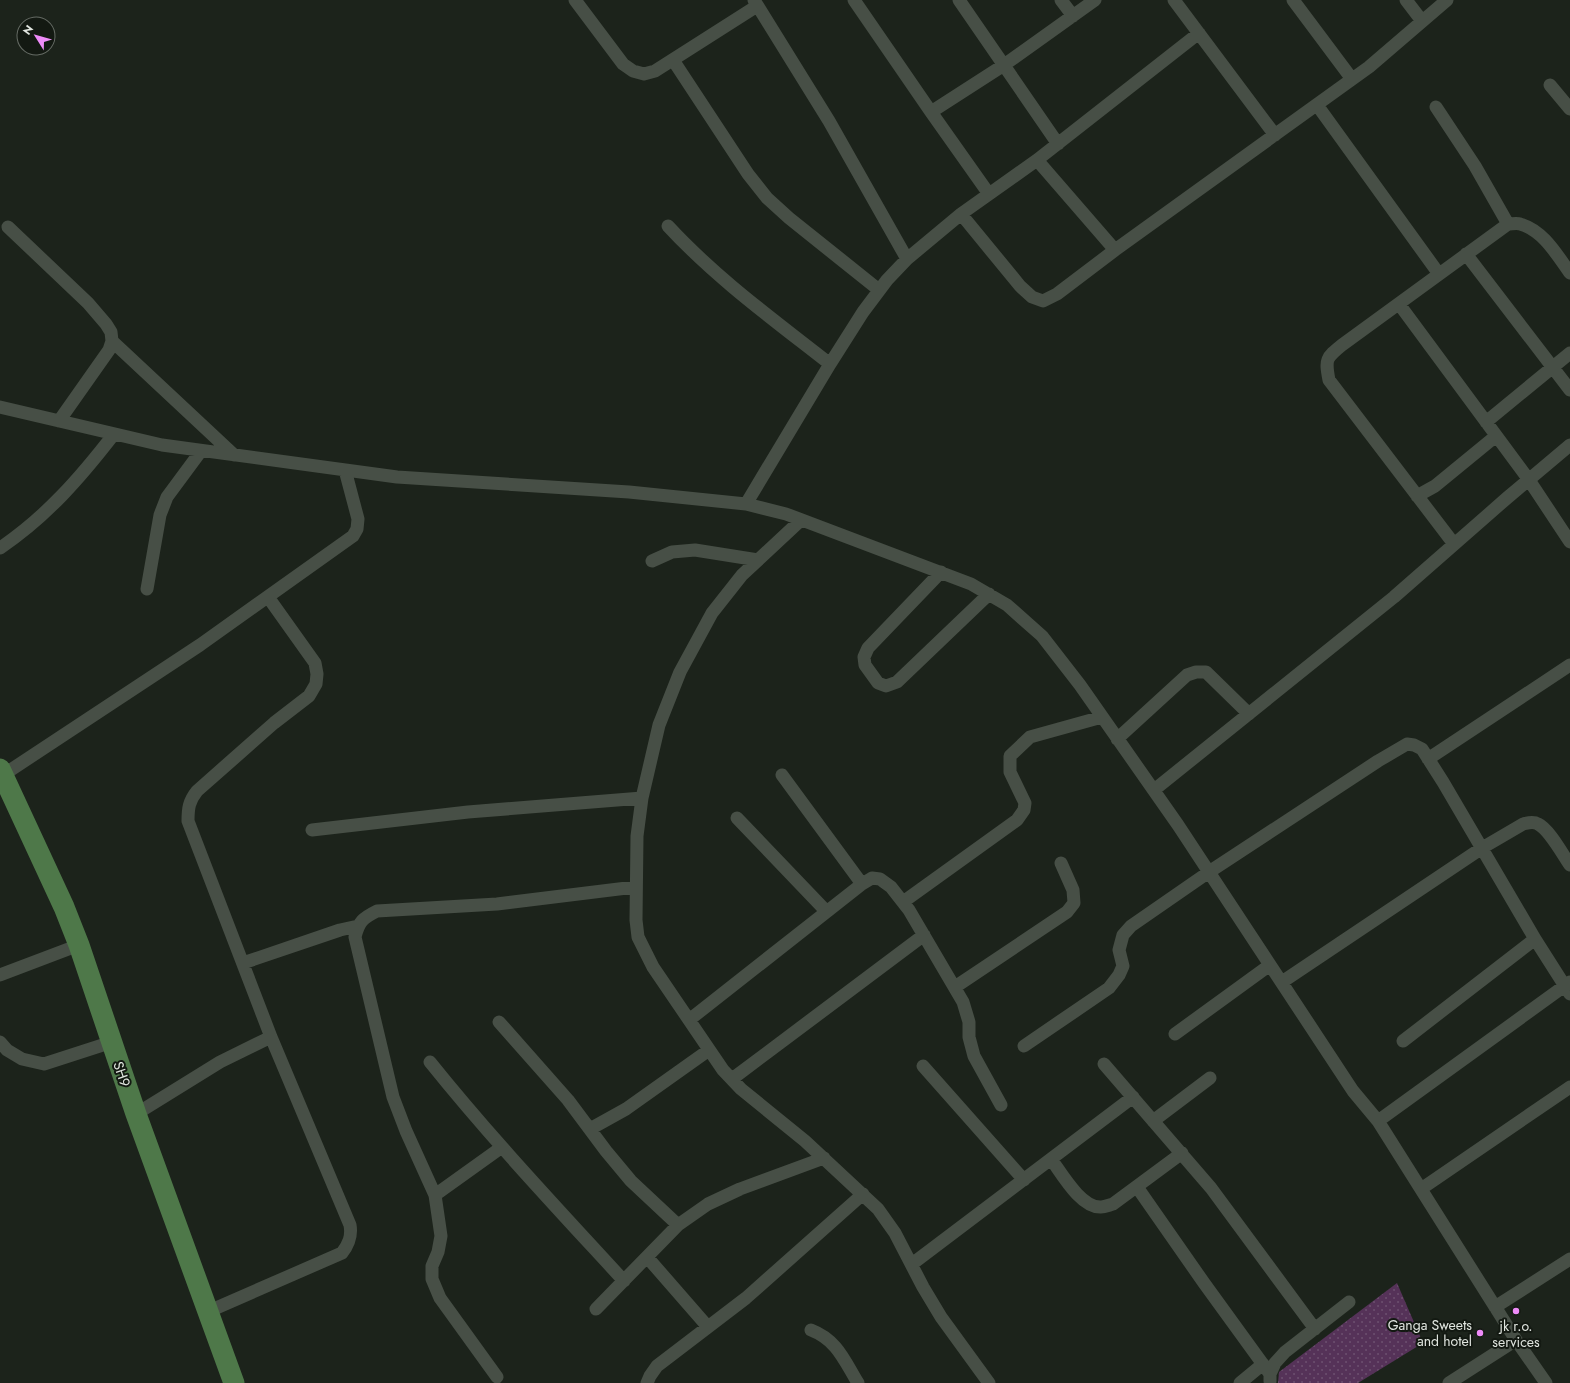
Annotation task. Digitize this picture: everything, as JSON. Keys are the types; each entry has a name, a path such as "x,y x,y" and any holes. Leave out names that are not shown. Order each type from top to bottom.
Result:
{"main road":[{"name":"SH9","path":"1,774 64,907 79,945 136,1114 234,1383"}],"street":[{"path":"575,0 623,64 633,71 644,74 673,60 756,3 829,121 907,258"},
{"path":"854,0 989,194"},
{"path":"959,0 1058,144"},
{"path":"1061,0 1073,16"},
{"path":"931,112 1004,65 1095,0"},
{"path":"1174,0 1275,135"},
{"path":"1293,0 1352,79"},
{"path":"1406,0 1422,21"},
{"path":"961,214 1020,286 1032,297 1043,301 1057,294 1115,250 1369,67 1447,0"},
{"path":"746,504 862,312 907,258 961,214 1037,160 1199,33"},
{"path":"673,60 748,174 768,198 789,218 879,290"},
{"path":"1550,85 1570,109"},
{"path":"1317,105 1439,274"},
{"path":"1436,107 1475,166 1508,224"},
{"path":"1037,160 1115,250"},
{"path":"1454,544 1329,380 1326,364 1330,354 1508,224 1519,224 1532,229 1547,243 1570,273"},
{"path":"668,226 715,272 830,364"},
{"path":"8,227 88,303 111,332 112,341 109,350 59,421"},
{"path":"1466,254 1570,390"},
{"path":"1398,304 1529,480 1570,542"},
{"path":"112,341 234,455"},
{"path":"1486,422 1570,352"},
{"path":"0,407 162,445 345,470 397,476 629,492 746,504 786,514 941,572 971,584 1007,605 1042,636 1154,790 1353,1091 1378,1121 1516,1340 1546,1383"},
{"path":"0,548 23,532 59,500 114,434"},
{"path":"1417,496 1435,486 1496,436"},
{"path":"1154,790 1394,597 1570,445"},
{"path":"147,589 160,515 167,497 201,451"},
{"path":"1,774 200,646 353,536 357,529 358,519 345,470"},
{"path":"801,520 742,575 712,613 680,672 659,725 642,798 637,836 635,887 638,937 653,967 723,1070 741,1089 805,1141 878,1209 895,1233 940,1317 989,1383"},
{"path":"652,561 672,552 695,550 758,560"},
{"path":"941,572 868,648 864,656 865,665 878,683 886,686 897,682 989,594"},
{"path":"207,1312 342,1253 352,1234 350,1224 271,1037 188,820 188,808 191,799 197,791 274,723 309,696 316,684 314,663 268,597"},
{"path":"1428,759 1570,665"},
{"path":"1117,739 1187,675 1196,672 1206,672 1249,714"},
{"path":"903,902 1017,820 1024,810 1025,802 1010,772 1010,756 1017,748 1030,737 1102,717"},
{"path":"1024,1046 1109,988 1120,975 1123,966 1119,950 1123,935 1131,926 1209,872 1378,761 1407,744 1414,745 1422,749 1535,939 1568,987 1378,1121"},
{"path":"782,775 862,884"},
{"path":"312,830 468,812 642,798"},
{"path":"737,818 826,911"},
{"path":"1282,982 1482,848 1523,824 1530,822 1539,824 1547,832 1570,865"},
{"path":"955,987 1067,912 1074,903 1073,890 1061,863"},
{"path":"689,1020 862,884 872,878 880,879 891,887 903,902 955,987 963,1002 969,1022 974,1056 1002,1105"},
{"path":"497,1377 440,1298 432,1279 432,1266 438,1252 441,1236 435,1195 406,1131 393,1097 355,937 358,926 365,916 377,911 497,904 635,887"},
{"path":"243,963 340,930 358,926"},
{"path":"732,1079 924,935"},
{"path":"1403,1041 1535,939"},
{"path":"0,975 79,945"},
{"path":"1175,1034 1270,964"},
{"path":"499,1022 568,1100 606,1151 631,1181 678,1225"},
{"path":"136,1114 220,1062 271,1037"},
{"path":"0,1042 7,1050 22,1060 44,1064 112,1042"},
{"path":"590,1129 626,1109 709,1050"},
{"path":"430,1062 502,1147 624,1281"},
{"path":"1104,1064 1211,1188 1315,1329"},
{"path":"923,1066 1024,1180"},
{"path":"1153,1121 1210,1078"},
{"path":"1421,1189 1570,1087"},
{"path":"912,1264 1133,1097"},
{"path":"435,1195 502,1147"},
{"path":"1051,1159 1078,1196 1090,1204 1100,1207 1113,1204 1182,1153"},
{"path":"596,1309 678,1225 708,1204 733,1192 824,1158"},
{"path":"1137,1187 1268,1374"},
{"path":"647,1383 657,1366 746,1298 863,1194"},
{"path":"647,1257 708,1327"},
{"path":"1495,1307 1570,1258"},
{"path":"1240,1383 1268,1374 1274,1363 1285,1352 1349,1302"},
{"path":"811,1330 822,1334 830,1340 843,1357 858,1383"},
{"path":"1449,1383 1516,1340"}],"shaded area":[{"path":"1397,1283 1423,1343 1358,1383 1278,1383 1279,1372"}],"place":[{"name":"jk r.o. services","path":"1516,1311"},
{"name":"Ganga Sweets and hotel","path":"1480,1333"}]}
